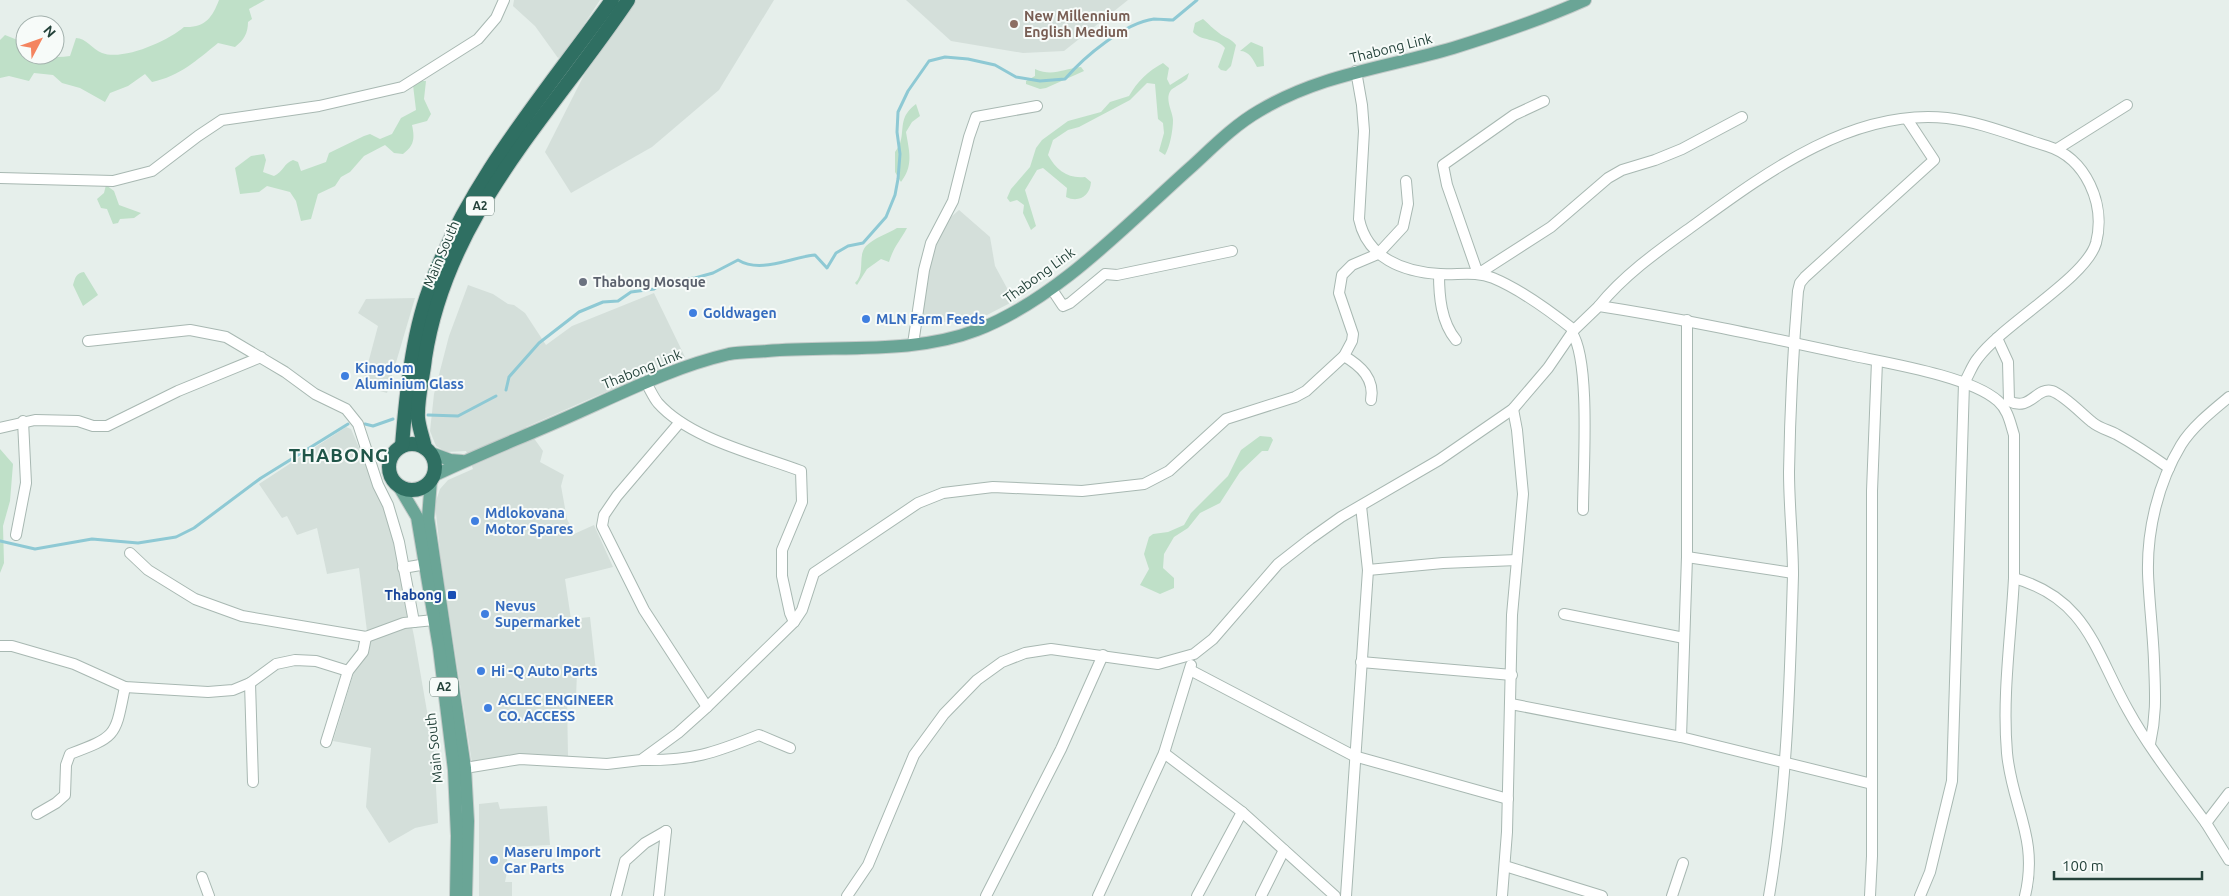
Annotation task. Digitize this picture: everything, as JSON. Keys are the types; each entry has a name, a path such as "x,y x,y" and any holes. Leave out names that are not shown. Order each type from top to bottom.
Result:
{"highway":[{"name":"Main South","path":"398,485 391,474 390,461 397,449 402,446 416,336 428,291 448,241 477,190 612,0"},
{"name":"Main South","path":"432,478 435,464 428,451 418,420 419,403 428,339 459,245 485,198 628,0"},
{"path":"402,446 414,444 428,451"},
{"path":"398,485 412,490 419,488 432,478"}],"main road":[{"name":"Thabong Link","path":"432,478 463,461 694,364 731,354 913,344 972,332 1003,319 1051,288 1105,245 1220,141 1255,113 1294,92 1356,71 1452,48 1585,0"},
{"path":"428,451 450,460 463,461"},
{"name":"Main South","path":"432,478 428,518 459,769 456,896"},
{"name":"Main South","path":"398,485 417,517 426,564 468,821 466,896"}],"street":[{"path":"0,178 113,181 152,171 222,120 319,106 369,96 402,86 478,39 496,18 504,0"},
{"path":"1356,71 1364,131 1359,219 1362,233 1368,244 1378,254 1393,263 1414,270 1439,274 1478,274 1494,279 1520,293 1573,331 1583,367 1583,510"},
{"path":"1478,274 1447,185 1443,165 1490,134 1514,115 1544,101"},
{"path":"2057,149 2128,105"},
{"path":"913,344 924,270 931,243 953,201 969,136 976,117 1038,106"},
{"path":"1478,274 1550,227 1608,178 1622,170 1682,150 1742,117"},
{"path":"846,896 868,865 914,755 944,714 976,680 1002,662 1025,653 1051,648 1158,664 1194,654 1213,639 1278,564 1310,539 1361,506 1439,460 1513,410 1548,368 1573,331 1599,306 1613,288 1661,249 1770,173 1816,146 1862,128 1907,119 1946,118 1981,125 2057,149 2074,160 2086,176 2095,197 2098,228 2095,245 2081,266 1997,338 1978,358 1964,383 1952,781 1933,863 1920,896"},
{"path":"1769,896 1776,856 1785,763 1793,573 1789,474 1793,343 1800,283 1934,160 1907,119"},
{"path":"641,760 670,739 707,707 794,622 802,610 814,572 918,503 943,492 993,487 1082,491 1144,484 1169,471 1226,419 1295,397 1306,391 1344,356 1352,342 1353,334 1339,293 1342,275 1352,265 1378,254 1403,227 1408,204 1406,181"},
{"path":"1051,288 1063,306 1105,274 1116,274 1232,252"},
{"path":"1439,274 1441,304 1449,332 1456,340"},
{"path":"1599,306 1686,320 1877,361 1964,383 1997,400 2008,413 2014,435 2014,578 2006,710 2007,755 2029,843 2029,880 2025,896"},
{"path":"1681,737 1687,557 1686,320"},
{"path":"88,341 116,336 190,330 226,337 261,357 314,394 346,409 358,424 378,485 388,505 404,568 414,622"},
{"path":"1997,338 2008,362 2009,401 2016,404 2026,403 2043,392 2052,391 2092,422 2116,434 2169,468"},
{"path":"1344,356 1360,367 1370,380 1373,388 1372,400"},
{"path":"0,428 23,421 78,421 93,426 107,426 178,392 261,357"},
{"path":"1870,896 1872,490 1877,361"},
{"path":"646,383 658,402 680,422 710,437 801,471 802,502 782,550 785,593 794,622"},
{"path":"2150,744 2156,718 2148,572 2150,541 2156,507 2169,468 2181,444 2199,423 2229,397"},
{"path":"1502,896 1512,704 1512,615 1523,494 1517,430 1513,410"},
{"path":"16,535 26,483 23,421"},
{"path":"680,422 617,496 604,515 602,526 644,610 707,707"},
{"path":"1346,896 1368,570 1361,506"},
{"path":"130,553 148,570 195,599 242,616 366,637 404,623 434,620"},
{"path":"1687,557 1793,573"},
{"path":"1368,570 1443,563 1517,560"},
{"path":"404,568 426,564"},
{"path":"2014,578 2050,591 2068,606 2098,646 2128,711 2206,823 2229,860"},
{"path":"1564,614 1684,638"},
{"path":"326,742 348,671 363,652 366,637"},
{"path":"0,646 12,646 74,664 125,687 208,692 233,690 250,683 276,664 295,660 316,661 348,671"},
{"path":"1098,896 1164,753 1194,654"},
{"path":"986,896 1061,749 1103,655"},
{"path":"1361,662 1512,675"},
{"path":"1190,670 1354,756 1508,799"},
{"path":"250,683 253,782"},
{"path":"37,814 65,796 66,765 70,754 108,738 117,726 125,687"},
{"path":"1512,704 1681,737 1872,784"},
{"path":"459,769 520,759 607,764 641,760 677,760 712,754 759,736 790,748"},
{"path":"1164,753 1242,812 1334,896"},
{"path":"2206,823 2229,794"},
{"path":"1197,896 1242,812"},
{"path":"616,896 625,861 645,843 666,831 659,896"},
{"path":"1261,896 1284,850"},
{"path":"1672,896 1683,863"},
{"path":"1505,866 1602,896"},
{"path":"202,877 209,896"}],"shaded area":[{"path":"514,0 600,0 566,52 558,58 535,26 513,6"},
{"path":"636,0 774,0 719,90 652,147 571,193 545,152 585,73"},
{"name":"New Millennium English Medium","path":"906,0 1128,0 1064,51 1023,53 951,41"},
{"path":"959,210 990,237 995,266 1014,301 987,315 921,326 926,273 941,226"},
{"path":"468,285 493,294 525,313 546,345 572,326 654,293 685,357 526,427 543,451 540,462 564,475 561,486 567,519 574,534 594,525 613,567 565,579 571,619 590,617 596,671 577,672 576,698 567,698 568,756 519,756 472,763 441,560 435,504 440,489 448,480 473,469 466,451 446,452 436,446 430,431 434,394 449,336"},
{"path":"415,298 387,393 362,386 378,326 358,313 366,299"},
{"path":"346,427 351,429 387,513 414,636 434,752 438,823 415,828 389,843 366,807 371,748 333,741 354,672 369,647 359,568 327,574 317,528 297,535 287,516 282,518 259,484"},
{"path":"498,802 500,809 547,806 550,845 507,847 505,882 512,882 512,896 479,896 479,804"}],"green space":[{"path":"219,0 265,0 249,9 252,19 248,22 245,36 235,47 218,43 180,72 152,82 145,74 128,86 110,93 105,102 80,88 62,83 53,75 34,73 29,81 9,76 0,78 0,40 5,35 15,39 15,65 65,65 65,57 70,56 76,38 80,38 102,53 111,55 133,52 157,43 184,27 202,24 214,12"},
{"path":"1203,19 1236,45 1231,66 1226,71 1218,67 1225,48 1217,42 1201,37 1193,32 1195,23"},
{"path":"1251,42 1263,47 1264,66 1257,67 1248,54 1240,51"},
{"path":"1163,63 1169,68 1167,79 1170,85 1189,73 1187,79 1171,90 1168,97 1173,124 1170,143 1165,155 1159,151 1164,133 1163,123 1158,119 1155,84 1147,83 1130,100 1079,127 1068,130 1053,140 1048,155 1055,165 1073,177 1085,177 1091,182 1090,187 1083,197 1071,199 1066,197 1067,188 1043,168 1037,170 1025,190 1036,226 1031,230 1023,213 1024,205 1017,200 1010,202 1007,198 1011,189 1030,167 1036,148 1042,140 1068,121 1101,112 1110,102 1129,96 1143,77"},
{"path":"1081,67 1084,71 1046,88 1040,89 1026,84 1026,81 1035,76 1035,69 1052,72"},
{"path":"426,81 424,99 431,114 427,121 412,125 413,138 409,148 403,154 394,153 385,145 364,156 350,172 341,177 335,186 318,194 311,219 301,221 296,201 290,192 267,186 259,192 240,194 235,168 251,156 264,154 266,160 263,172 274,176 293,160 298,162 301,171 326,162 329,153 364,136 370,134 380,139 392,134 401,118 416,110 413,85"},
{"path":"916,104 920,116 912,122 906,132 910,158 908,170 901,182 895,172 895,152 901,140 905,116"},
{"path":"106,185 114,191 119,205 141,213 134,218 120,219 118,223 113,224 107,209 101,208 97,199 104,193"},
{"path":"897,228 907,228 889,262 881,259 867,269 857,285 855,283 860,274 863,250 869,243"},
{"path":"84,272 98,295 83,306 73,285 75,278"},
{"path":"1260,436 1271,437 1273,440 1268,451 1262,451 1240,472 1220,503 1200,513 1188,528 1174,537 1164,554 1163,568 1174,578 1174,588 1160,594 1140,585 1149,569 1144,554 1149,537 1153,534 1168,532 1184,525 1191,513 1228,476 1241,450"},
{"path":"0,449 13,464 10,501 3,526 4,563 0,573"}],"waterway":[{"path":"506,390 509,377 539,343 579,312 603,302 618,301 631,292 654,289 667,281 695,278 713,273 738,260 747,264 766,265 815,255 827,268 836,253 848,246 863,243 886,217 895,195 900,154 897,132 898,112 908,91 929,61 945,57 968,59 995,65 1016,77 1040,81 1065,79 1094,51 1118,34 1142,22 1154,19 1173,20 1197,0"},
{"path":"428,415 458,416 496,396"},
{"path":"365,424 373,426 393,419"},
{"path":"0,541 35,549 92,539 138,543 176,537 194,528 261,478 348,424"}],"place":[{"name":"New Millennium English Medium","path":"1014,24"},
{"name":"Thabong Mosque","path":"583,282"},
{"name":"Goldwagen","path":"693,313"},
{"name":"MLN Farm Feeds","path":"866,319"},
{"name":"Kingdom Aluminium Glass","path":"345,376"},
{"name":"Mdlokovana Motor Spares","path":"475,521"},
{"name":"Thabong","path":"452,595"},
{"name":"Nevus Supermarket","path":"485,614"},
{"name":"Hi -Q Auto Parts","path":"481,671"},
{"name":"ACLEC ENGINEER CO. ACCESS","path":"488,708"},
{"name":"Maseru Import Car Parts","path":"494,860"}],"district":[{"name":"THABONG","path":"339,455"}]}
